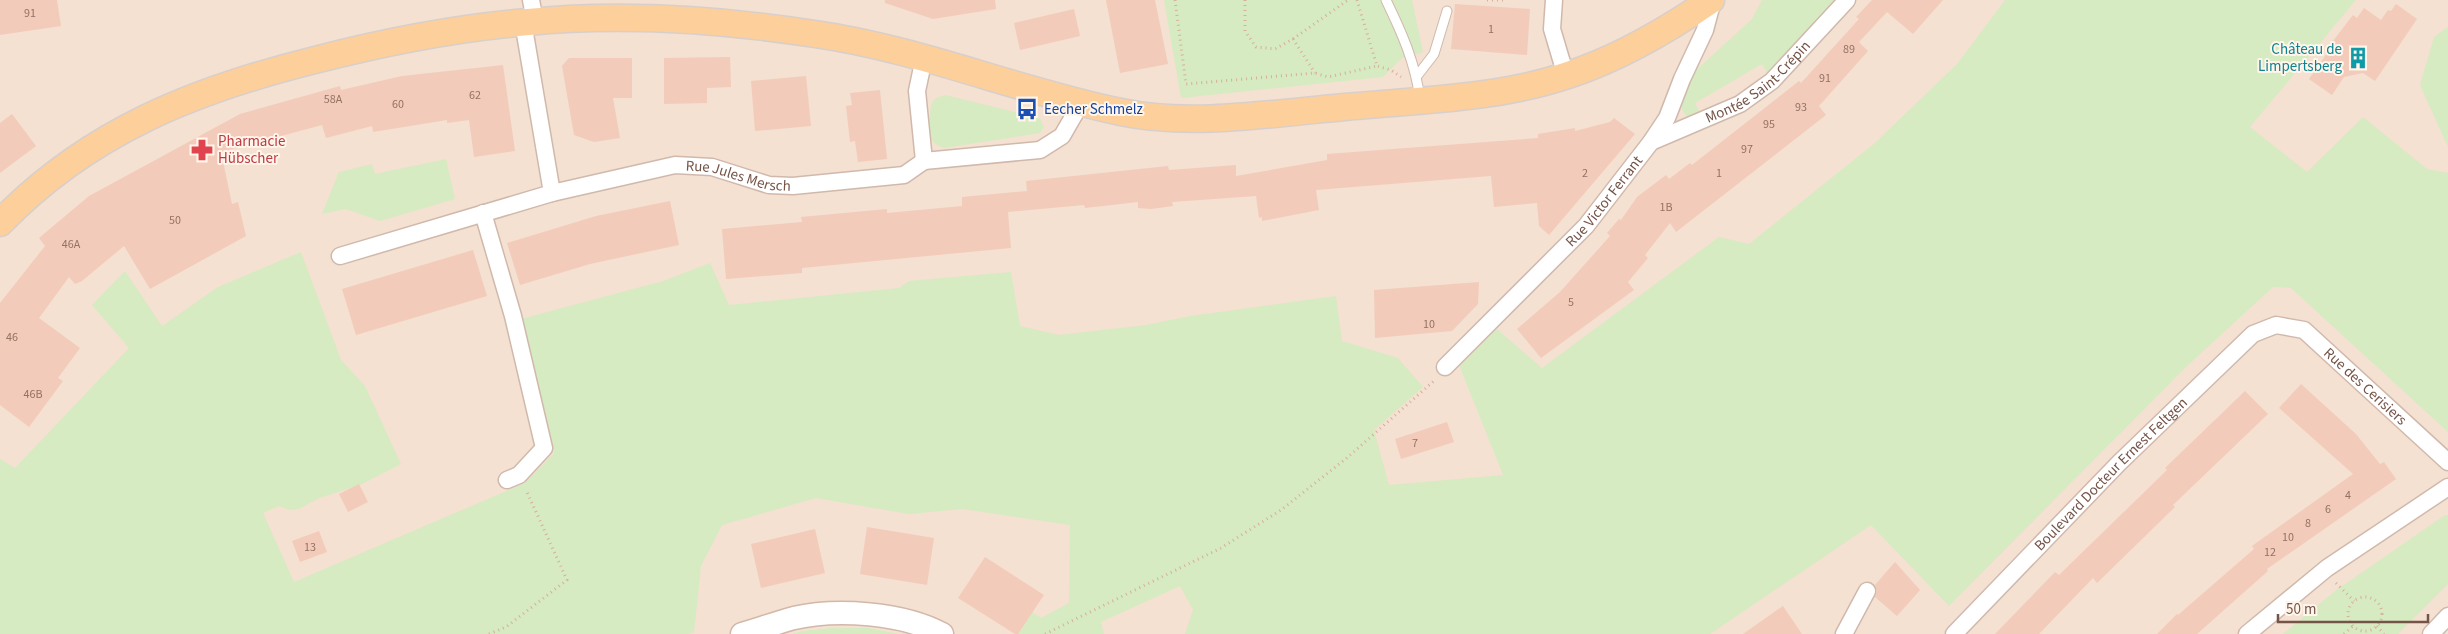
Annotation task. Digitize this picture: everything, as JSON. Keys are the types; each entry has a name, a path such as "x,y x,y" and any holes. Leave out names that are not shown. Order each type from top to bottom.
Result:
{"main road":[{"path":"0,224 48,180 76,158 159,111 248,76 414,37 530,14 720,22 814,34 924,58 1126,114 1204,118 1418,88 1510,90 1566,76 1617,57 1667,30 1712,0"},
{"path":"742,634 795,618 828,614 869,615 900,619 942,634"}],"street":[{"path":"1554,0 1552,29 1566,76"},
{"name":"Rue Victor Ferrant","path":"1445,367 1586,226 1651,142 1667,118 1682,79 1705,30 1712,0"},
{"name":"Montée Saint-Crépin","path":"1651,142 1740,104 1772,81 1847,0"},
{"path":"530,14 552,193"},
{"path":"924,58 917,91 924,161 1040,150 1062,136 1081,103"},
{"name":"Rue Jules Mersch","path":"340,256 552,193 612,177 675,165 712,167 769,185 792,186 904,175 924,161"},
{"path":"484,213 514,316 544,448 513,477"},
{"name":"Rue des Cerisiers","path":"2276,325 2304,330 2448,462"},
{"name":"Boulevard Docteur Ernest Feltgen","path":"1954,634 2126,456 2254,334 2276,325"},
{"path":"2247,634 2328,568 2448,487"},
{"path":"1844,634 1867,591"},
{"path":"2431,634 2448,616"}],"lane":[{"path":"1386,0 1409,48 1418,88"},
{"path":"1418,88 1434,54 1447,11"}],"path":[{"path":"1175,0 1186,84 1315,73 1328,77 1377,66 1391,70 1401,78"},
{"path":"1244,0 1245,30 1256,47 1275,49 1293,39 1348,0"},
{"path":"1357,0 1377,66"},
{"path":"1487,0 1504,0"},
{"path":"1293,39 1315,73"},
{"path":"1045,634 1221,548 1266,520 1348,457 1432,385"},
{"path":"489,634 506,627 567,580 513,477"},
{"path":"2336,583 2354,601"},
{"path":"2364,597 2379,603 2382,614 2377,626 2363,631 2353,626 2350,621 2349,610 2354,601 2364,597"},
{"path":"2344,634 2353,626"},
{"path":"2377,626 2384,634"}],"shaded area":[{"path":"0,0 2448,0 2448,634 901,634 869,628 829,628 791,634 0,634"}],"green space":[{"path":"1164,0 1412,0 1423,52 1402,58 1383,77 1181,98"},
{"path":"1762,0 1835,0 1768,74 1762,64 1695,103 1700,113 1690,118 1686,116 1680,105 1693,73 1752,19"},
{"path":"2005,0 2356,0 2250,127 2307,172 2363,117 2427,169 2448,173 2448,432 2291,288 2273,287 2186,367 1949,606 1871,525 1710,634 1185,634 1193,610 1180,586 1101,622 1104,634 1018,634 1032,612 1041,618 1069,603 1070,525 962,509 909,514 816,498 722,525 701,566 694,632 688,634 0,634 0,459 15,468 129,348 92,305 125,271 162,326 218,287 301,252 341,360 365,386 401,464 360,485 319,498 299,509 290,510 279,506 263,513 294,582 525,483 554,453 521,319 663,281 710,263 729,305 899,288 909,281 1011,272 1020,326 1059,335 1146,325 1190,316 1336,296 1342,341 1398,358 1423,387 1374,430 1389,485 1503,475 1459,365 1497,329 1542,368 1719,237 1749,244 1875,143 1957,64"},
{"path":"2448,27 2448,147 2420,85 2434,37"},
{"path":"945,95 1040,118 1044,127 1040,133 944,148 934,143 930,135 929,126 933,101"},
{"path":"446,159 455,199 380,221 346,209 322,214 339,172 372,164 375,174"},
{"path":"2445,515 2448,515 2448,584 2398,634 2283,634 2335,591"},
{"path":"829,628 869,628 901,634 791,634"}],"building":[{"path":"0,0 57,0 61,26 0,35"},
{"path":"885,0 995,0 996,9 933,19 885,3"},
{"path":"1106,0 1155,0 1168,64 1120,73"},
{"path":"1872,0 1943,0 1913,34 1887,12 1859,42 1868,51 1819,106 1826,115 1676,232 1670,223 1645,255 1648,258 1628,282 1634,290 1541,358 1517,329 1560,292 1610,236 1607,233 1619,219 1621,220 1637,197 1666,175 1669,179 1690,163 1692,165 1799,81 1801,83 1859,19 1856,17"},
{"path":"1455,4 1530,9 1527,55 1451,49"},
{"name":"Château de Limpertsberg","path":"2396,4 2417,19 2375,81 2363,73 2344,77 2332,95 2309,79 2330,49 2330,45 2353,15 2357,18 2364,8 2381,20 2388,10 2391,11"},
{"path":"1074,9 1080,36 1020,50 1014,23"},
{"path":"730,57 731,87 707,88 707,103 664,104 664,58"},
{"path":"569,58 632,58 632,98 613,98 620,138 594,142 574,135 562,66"},
{"path":"503,65 515,151 474,157 469,120 447,123 447,120 373,132 372,126 326,138 322,125 221,152 232,204 238,202 246,236 150,289 124,246 82,281 75,284 69,277 39,318 80,348 58,378 63,381 29,427 0,405 0,303 45,246 39,238 89,196 240,114 340,86 341,90 402,76"},
{"path":"806,76 811,126 755,131 751,81"},
{"path":"880,90 887,159 858,162 855,141 850,142 846,106 852,105 850,93"},
{"path":"12,114 36,146 0,173 0,123"},
{"path":"1614,118 1635,134 1549,235 1539,226 1537,203 1494,207 1491,176 1316,190 1319,210 1262,221 1262,217 1259,218 1256,196 1172,202 1173,206 1151,209 1138,208 1138,202 1085,208 1084,205 1008,212 1011,248 802,268 802,273 726,279 722,229 802,222 801,217 887,209 887,213 962,206 962,197 1027,191 1026,181 1168,166 1169,170 1236,165 1236,176 1327,160 1327,154 1538,138 1538,134 1575,128 1575,131 1610,122"},
{"path":"670,201 679,245 590,264 520,285 507,243 596,216"},
{"path":"473,250 487,296 356,335 342,289"},
{"path":"1479,282 1478,304 1452,331 1375,338 1374,290"},
{"path":"2301,384 2356,434 2380,464 2384,462 2396,479 2267,569 2268,571 2197,634 2157,634 2177,614 2254,549 2252,546 2353,474 2279,408"},
{"path":"2245,391 2268,414 2173,505 2175,507 2097,583 2093,578 2039,634 1995,634 2055,572 2059,575 2167,470 2165,468"},
{"path":"1447,422 1454,442 1401,459 1395,439"},
{"path":"359,484 368,502 348,512 339,494"},
{"path":"867,527 934,538 927,585 860,574"},
{"path":"815,529 825,573 761,588 751,544"},
{"path":"319,531 327,552 300,562 292,541"},
{"path":"985,557 1044,595 1018,634 1015,634 958,598"},
{"path":"1895,562 1920,590 1897,616 1875,597 1877,591 1875,585"},
{"path":"1783,606 1802,634 1743,634"}],"place":[{"name":"Château de Limpertsberg","path":"2358,58"},
{"name":"Eecher Schmelz","path":"1027,109"},
{"name":"Pharmacie Hübscher","path":"202,150"}]}
